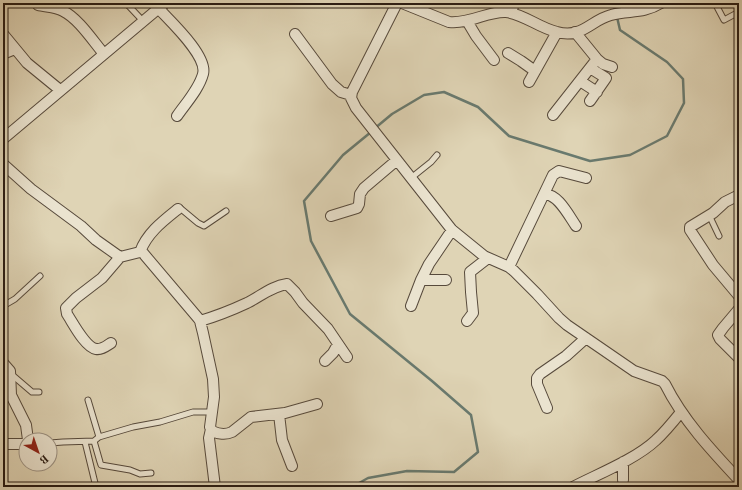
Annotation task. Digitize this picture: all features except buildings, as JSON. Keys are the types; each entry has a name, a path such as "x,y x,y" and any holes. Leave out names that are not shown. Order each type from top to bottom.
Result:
{"street":[{"path":"397,3 351,95 353,103 362,116 379,135 452,230 478,252 509,267 559,318 586,338 634,371 662,381 681,412 739,480"},
{"path":"402,3 449,22 468,21 512,8 562,34 587,28 611,15 646,10 660,3"},
{"path":"38,5 62,10 69,15 80,25 104,54"},
{"path":"3,139 162,6 196,51 204,69 196,88 177,116"},
{"path":"468,21 476,36 494,60"},
{"path":"529,82 557,32"},
{"path":"575,32 593,64 606,78 590,101"},
{"path":"3,34 27,63 60,90"},
{"path":"295,34 332,84 341,92 351,95"},
{"path":"3,54 15,49"},
{"path":"508,53 535,71"},
{"path":"593,64 603,64 612,67"},
{"path":"553,115 593,64"},
{"path":"580,81 597,92"},
{"path":"332,216 357,208 360,194 364,188 397,160"},
{"path":"3,164 31,189 120,257"},
{"path":"509,267 553,175 559,171 586,178"},
{"path":"544,195 552,195 556,198 576,226"},
{"path":"739,195 726,202 690,227 690,230 713,265 739,296"},
{"path":"140,252 143,244 152,232 178,209"},
{"path":"411,306 429,264 452,230"},
{"path":"111,343 103,348 96,349 89,346 67,314 66,308 76,298 102,278 120,257 140,252 146,255 200,321 213,378 214,397 209,438 215,487"},
{"path":"467,321 473,313 470,292 470,272 488,258"},
{"path":"421,280 446,280"},
{"path":"200,321 222,314 249,302 278,285 287,284 328,329 347,357"},
{"path":"739,309 718,335 720,339 739,358"},
{"path":"547,408 537,384 537,378 540,374 566,356 586,338"},
{"path":"325,361 333,353 338,344"},
{"path":"3,364 8,369 8,380 11,395 26,425 27,432"},
{"path":"211,429 214,432 229,434 251,417 279,414 317,404"},
{"path":"573,487 623,462 655,441 681,412"},
{"path":"279,414 282,440 292,466"},
{"path":"3,444 18,444"},
{"path":"623,462 623,480"}],"lane":[{"path":"126,3 143,21"},
{"path":"715,3 724,20 737,13 739,16"},
{"path":"411,178 431,162 437,155"},
{"path":"178,209 180,208 204,226 226,210"},
{"path":"709,215 719,236"},
{"path":"3,306 15,299 40,276"},
{"path":"8,380 32,392 39,392"},
{"path":"88,400 99,437"},
{"path":"58,442 94,441 99,437 133,426 160,422 196,412 211,412"},
{"path":"94,441 101,464 130,470 140,474 151,473"},
{"path":"86,442 96,487"}],"waterway":[{"path":"613,3 615,12"},
{"path":"374,129 392,114 424,95 444,92 478,107 509,136 590,161 630,155 667,136 684,103 683,79 667,62 620,30 617,17"},
{"path":"352,487 368,478 407,471 454,472 478,452 471,415 350,314 311,241 304,201 343,155 371,132"}]}
